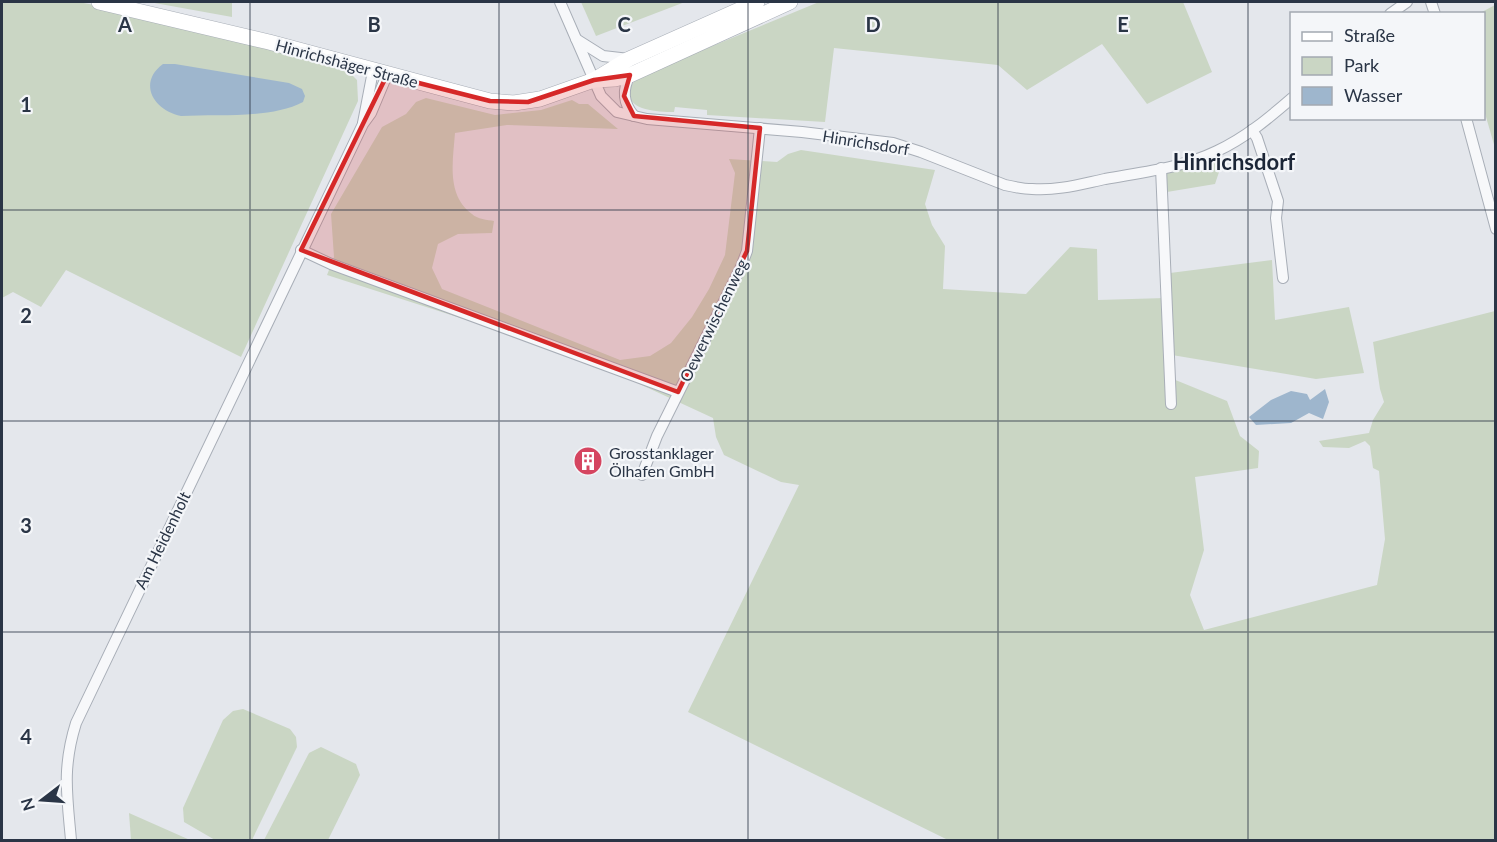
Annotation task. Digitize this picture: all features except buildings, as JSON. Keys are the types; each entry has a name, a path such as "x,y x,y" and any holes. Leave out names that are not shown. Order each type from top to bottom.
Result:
{"main road":[{"name":"Hinrichshäger Straße","path":"99,2 269,42 380,73 490,100 514,103 540,99 594,80 629,59 757,2"},
{"name":"Hinrichshäger Straße","path":"594,80 615,79 630,75 790,2"}],"street":[{"name":"Hinrichsdorf","path":"560,2 594,80 607,104 616,112 657,120 760,128 893,143 1005,185 1032,189 1059,188 1201,158 1236,141 1290,100"},
{"path":"1393,12 1407,2"},
{"path":"576,39 603,56 629,59"},
{"name":"Am Heidenholt","path":"71,840 65,775 69,746 76,723 363,124 380,73"},
{"path":"630,75 624,96 634,116"},
{"path":"1467,120 1496,229"},
{"name":"Oewerwischenweg","path":"639,474 747,251 760,128"},
{"path":"1252,130 1257,138 1278,201 1276,218 1283,278"},
{"path":"1161,168 1171,404"},
{"path":"301,250 331,264 678,392"}],"highlighted area":[{"path":"387,75 490,101 528,102 594,80 630,75 624,96 634,116 760,128 747,251 678,392 301,250"}],"green space":[{"path":"2,2 78,2 111,8 346,69 357,80 358,101 241,357 66,270 41,307 13,292 2,298"},
{"path":"149,2 232,2 232,17"},
{"path":"581,2 685,2 596,36"},
{"path":"819,2 1183,2 1212,72 1147,104 1102,44 1027,90 998,65 834,48 825,122 707,115 707,110 675,107 674,112 656,111 632,102 631,87 637,77"},
{"path":"1495,5 1495,148 1485,113 1485,12 1482,12"},
{"path":"426,98 495,115 541,110 572,100 579,104 588,104 618,129 507,125 455,133 453,177 458,197 474,216 494,221 492,233 458,234 438,244 432,268 442,289 620,360 650,356 671,343 692,317 709,289 725,255 735,173 729,159 777,162 788,154 801,150 935,170 925,204 932,225 945,246 943,289 1026,294 1070,247 1097,249 1098,300 1165,298 1170,273 1272,260 1275,320 1349,307 1364,373 1316,379 1172,355 1173,379 1227,401 1240,436 1259,451 1258,468 1195,477 1204,550 1190,595 1204,630 1377,585 1385,539 1379,471 1373,468 1370,446 1365,441 1349,448 1323,447 1319,441 1369,433 1373,420 1384,402 1373,342 1495,311 1495,840 948,840 688,712 799,485 781,482 724,455 716,437 713,418 633,381 510,334 327,275 334,257 331,214 382,127 406,114 416,102"},
{"path":"1220,156 1222,163 1215,184 1167,192 1167,172 1197,165"},
{"path":"243,709 290,729 296,737 297,747 252,840 215,840 184,822 183,808 223,720 233,711"},
{"path":"321,747 356,764 360,775 328,840 264,840 309,753"},
{"path":"129,813 190,840 131,840"}],"water":[{"path":"163,64 289,83 302,89 305,96 303,102 276,111 244,115 181,116 163,108 152,95 151,79 155,71"},
{"path":"1325,389 1329,402 1323,419 1309,413 1291,423 1256,425 1249,417 1271,400 1291,391 1307,394 1310,400"}],"place":[{"name":"Grosstanklager Ölhafen GmbH","path":"588,461"}],"district":[{"name":"Hinrichsdorf","path":"1234,161"}]}
